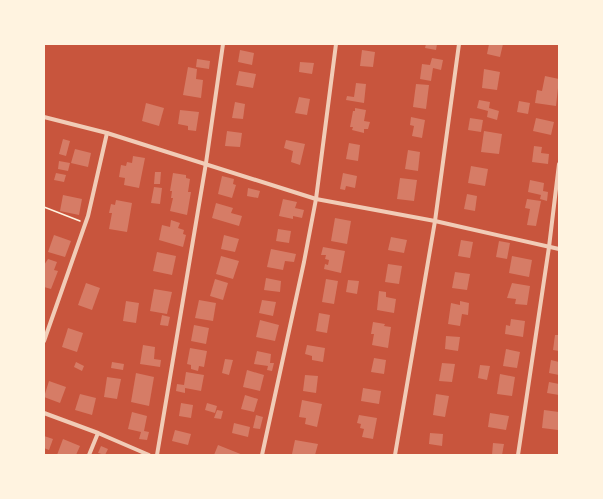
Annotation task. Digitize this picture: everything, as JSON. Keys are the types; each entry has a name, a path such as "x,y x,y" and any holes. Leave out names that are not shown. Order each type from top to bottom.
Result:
{"street":[{"path":"157,455 206,163 223,44"},
{"path":"262,455 304,262 316,199 336,44"},
{"path":"395,455 435,221 459,44"},
{"path":"44,117 108,133 316,199 435,221 559,248"},
{"path":"44,341 85,224 108,133"},
{"path":"518,455 549,247 559,164"},
{"path":"44,413 98,433 149,455"},
{"path":"89,455 98,433"}],"path":[{"path":"44,207 85,224"}],"building":[{"path":"426,44 437,44 436,50 425,48"},
{"path":"489,44 503,44 500,57 487,54"},
{"path":"240,50 254,53 252,65 238,62"},
{"path":"362,50 375,52 373,67 360,66"},
{"path":"432,58 443,60 441,70 433,68 431,81 420,79 422,64 430,65"},
{"path":"197,59 210,61 209,69 196,67"},
{"path":"300,62 314,63 312,74 299,72"},
{"path":"188,67 197,69 196,79 203,80 201,98 183,95"},
{"path":"484,69 500,72 497,90 482,88"},
{"path":"239,71 256,74 253,88 236,85"},
{"path":"545,76 559,79 556,106 535,103 537,90 542,91"},
{"path":"356,83 366,84 364,103 346,100 347,96 354,97"},
{"path":"416,84 429,85 426,109 413,107"},
{"path":"299,97 310,99 307,115 295,113"},
{"path":"479,100 490,102 489,108 499,111 497,120 487,117 488,111 477,108"},
{"path":"519,101 530,103 528,114 517,112"},
{"path":"235,102 245,104 243,119 232,118"},
{"path":"146,103 164,108 159,126 142,121"},
{"path":"355,108 366,110 364,121 370,122 368,129 364,129 364,133 352,130 353,127 350,127"},
{"path":"180,110 199,112 196,131 188,130 188,126 178,124"},
{"path":"411,117 425,120 422,138 412,136 414,126 410,125"},
{"path":"470,118 483,120 481,132 468,130"},
{"path":"536,118 554,122 551,135 533,131"},
{"path":"227,131 242,133 240,147 225,146"},
{"path":"484,131 502,134 499,154 481,152"},
{"path":"63,139 70,141 66,156 59,154"},
{"path":"286,140 305,144 300,165 291,162 293,151 284,148"},
{"path":"349,143 360,145 358,161 346,159"},
{"path":"534,146 542,147 541,153 549,154 548,164 532,162"},
{"path":"75,149 91,153 88,167 71,163"},
{"path":"408,150 420,152 418,171 405,169"},
{"path":"133,156 145,158 139,188 124,185 125,178 119,177 121,165 126,166 127,162 132,163"},
{"path":"59,161 70,163 68,171 58,169"},
{"path":"471,166 488,169 485,186 468,183"},
{"path":"155,172 161,172 160,184 154,184"},
{"path":"56,173 66,175 64,182 54,180"},
{"path":"173,173 186,175 186,178 190,179 188,192 191,192 187,215 170,211 173,198 171,198 172,191 170,191"},
{"path":"343,173 357,176 355,188 346,186 345,190 340,189"},
{"path":"222,176 234,179 233,184 236,185 232,198 218,194"},
{"path":"400,178 417,180 414,201 397,199"},
{"path":"530,180 544,183 543,191 548,192 547,201 540,199 541,195 528,192"},
{"path":"154,187 162,188 160,204 151,203"},
{"path":"248,188 260,191 258,198 247,196"},
{"path":"467,194 477,196 475,211 464,209"},
{"path":"63,195 82,199 79,215 60,211"},
{"path":"283,199 297,202 295,208 304,210 302,218 293,216 293,219 279,216"},
{"path":"527,199 541,201 536,226 527,225 530,209 525,208"},
{"path":"116,200 132,203 127,232 109,229 112,213 109,213 111,204 115,205"},
{"path":"216,203 233,208 231,213 242,216 239,226 212,218"},
{"path":"335,218 351,221 347,244 331,241"},
{"path":"171,220 180,223 178,228 184,230 183,234 186,235 183,247 159,240 162,225 170,227"},
{"path":"278,229 291,231 289,243 276,241"},
{"path":"54,235 71,241 65,257 48,252"},
{"path":"224,235 239,239 235,252 221,249"},
{"path":"391,237 407,240 404,253 388,250"},
{"path":"461,240 473,242 470,258 458,256"},
{"path":"499,241 510,243 507,259 496,257"},
{"path":"323,247 345,251 341,273 324,269 325,264 328,265 329,260 325,259 326,255 321,255"},
{"path":"271,249 296,254 294,262 285,261 283,270 267,267"},
{"path":"157,252 176,256 172,275 153,271"},
{"path":"221,256 239,261 233,279 216,274"},
{"path":"512,256 532,260 529,277 509,273"},
{"path":"48,259 57,262 54,270 58,271 51,289 44,287 44,265"},
{"path":"388,264 402,266 399,284 385,282"},
{"path":"455,272 470,274 467,290 452,288"},
{"path":"266,278 281,281 280,292 264,290"},
{"path":"215,279 228,283 223,300 210,296"},
{"path":"326,279 338,281 334,304 322,302"},
{"path":"348,280 359,281 357,294 346,292"},
{"path":"86,283 100,288 92,310 78,305"},
{"path":"512,283 530,286 527,305 515,304 516,299 507,298"},
{"path":"154,289 172,292 167,314 150,311"},
{"path":"379,291 386,292 386,297 396,299 394,313 377,310"},
{"path":"199,300 216,303 213,321 195,318"},
{"path":"262,300 276,302 273,316 259,313"},
{"path":"126,301 139,303 136,323 123,321"},
{"path":"460,301 469,303 468,315 462,314 460,326 448,324 451,303 460,305"},
{"path":"319,313 330,315 327,333 316,331"},
{"path":"162,315 170,317 168,326 160,325"},
{"path":"511,319 525,321 523,337 505,334 506,325 510,326"},
{"path":"260,320 279,325 275,341 256,337"},
{"path":"373,322 385,324 384,326 391,327 388,348 372,345 374,334 371,334"},
{"path":"194,325 209,328 206,344 191,341"},
{"path":"68,328 83,333 77,352 62,347"},
{"path":"555,335 559,335 559,351 553,350"},
{"path":"446,336 460,337 458,351 445,349"},
{"path":"143,345 155,347 154,359 161,360 160,367 140,364"},
{"path":"307,345 325,348 323,362 312,360 312,356 305,354"},
{"path":"190,348 207,351 204,367 199,366 198,371 191,369 191,365 187,364"},
{"path":"506,349 520,352 517,368 503,366"},
{"path":"257,351 271,354 270,363 274,363 272,371 267,370 268,366 254,364"},
{"path":"374,358 386,360 384,374 371,372"},
{"path":"225,359 233,360 229,375 222,373"},
{"path":"551,360 559,362 559,375 549,373"},
{"path":"76,362 84,366 82,371 74,367"},
{"path":"112,362 124,364 123,370 111,368"},
{"path":"442,363 455,364 452,382 439,381"},
{"path":"480,365 490,366 487,380 478,378"},
{"path":"247,370 264,375 260,391 243,387"},
{"path":"186,372 204,375 201,391 185,388 185,393 176,391 177,384 184,385"},
{"path":"136,373 154,377 149,406 131,402"},
{"path":"500,374 515,377 512,396 497,394"},
{"path":"305,375 318,376 316,393 303,391"},
{"path":"107,377 121,379 117,399 104,397"},
{"path":"49,381 66,387 60,403 44,397"},
{"path":"549,382 559,384 559,395 547,393"},
{"path":"363,388 381,391 379,404 361,401"},
{"path":"80,394 96,398 92,415 75,410"},
{"path":"436,394 449,396 445,417 433,415"},
{"path":"245,395 258,399 254,412 241,409"},
{"path":"302,400 322,404 317,427 305,424 306,418 299,417"},
{"path":"181,403 193,405 191,418 179,416"},
{"path":"207,403 217,406 215,413 205,410"},
{"path":"217,410 223,411 221,419 214,418"},
{"path":"544,410 559,412 558,430 542,428"},
{"path":"132,412 147,416 144,431 149,432 147,440 139,439 141,432 128,429"},
{"path":"490,413 509,416 506,430 488,427"},
{"path":"256,415 263,417 260,429 253,428"},
{"path":"359,415 377,418 373,439 362,437 364,429 360,428 361,424 357,423"},
{"path":"234,423 250,427 248,437 232,433"},
{"path":"175,430 191,434 188,445 172,441"},
{"path":"430,433 443,434 442,446 429,444"},
{"path":"44,436 53,439 49,450 44,448"},
{"path":"63,439 80,446 76,455 57,455"},
{"path":"295,440 318,444 315,455 292,454"},
{"path":"493,443 504,444 502,455 492,455"},
{"path":"218,445 243,455 214,455"},
{"path":"101,446 108,449 105,455 98,453"}]}
